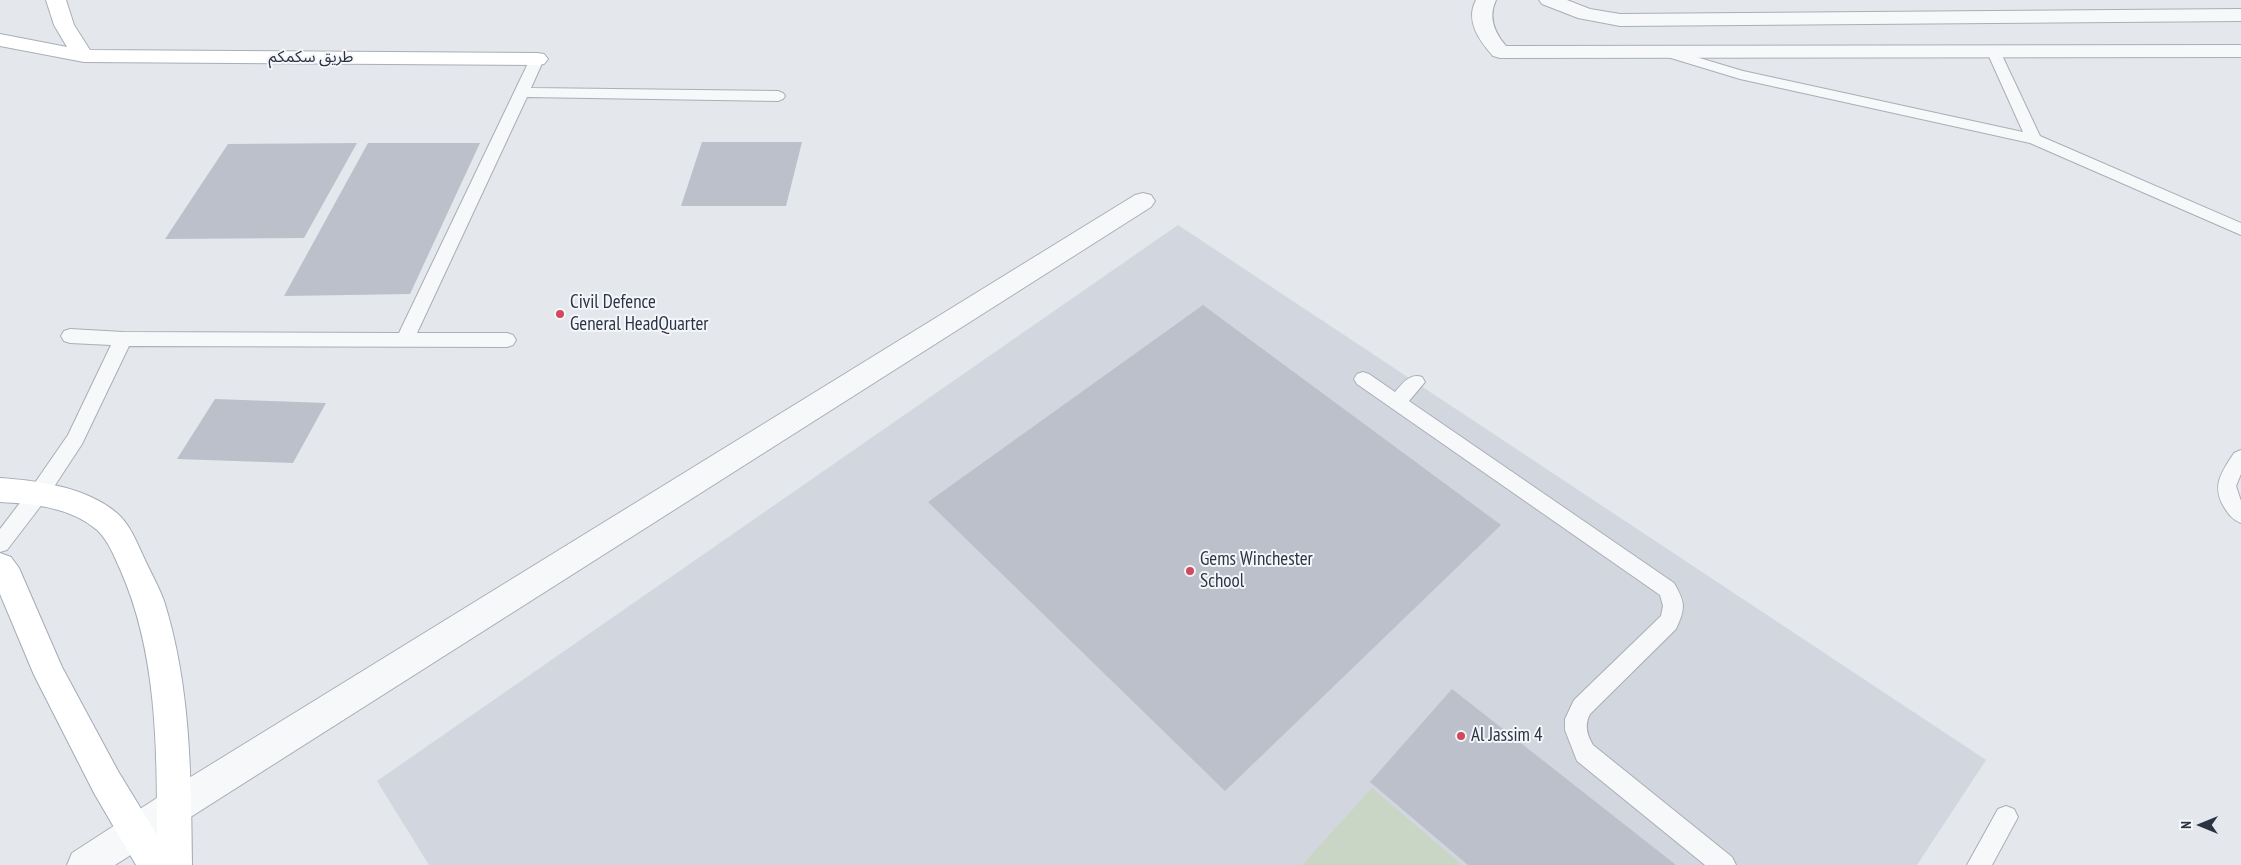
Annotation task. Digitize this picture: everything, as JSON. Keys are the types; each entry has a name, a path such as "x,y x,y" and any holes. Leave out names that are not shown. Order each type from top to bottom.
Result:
{"main road":[{"path":"56,0 64,25 84,56"},
{"name":"طريق سكمكم","path":"0,40 84,56 537,59"},
{"path":"0,490 39,493 78,505 108,522 127,552 148,601 163,664 172,733 175,865"},
{"path":"0,566 8,577 50,676 106,782 156,865"}],"street":[{"path":"1486,0 1480,13 1482,22 1491,41 1500,52 2241,51"},
{"path":"1549,0 1585,14 1620,20 2241,15"},
{"path":"84,865 174,806 1143,202"}],"lane":[{"path":"1666,52 1740,75 2034,138 2241,229"},
{"path":"1994,52 2034,138"},
{"path":"405,340 537,59"},
{"path":"522,92 778,96"},
{"path":"70,336 123,339 507,340"},
{"path":"0,544 39,493 74,439 123,339"},
{"path":"1363,380 1667,589 1674,601 1674,612 1669,622 1582,707 1576,717 1575,728 1578,741 1585,753 1724,865"},
{"path":"1396,402 1416,382"},
{"path":"2240,462 2226,483 2228,495 2241,515"},
{"path":"1980,865 2006,817"}],"shaded area":[{"name":"Gems Winchester School","path":"1178,225 1986,760 1917,865 429,865 377,781"}],"green space":[{"path":"1372,788 1462,865 1302,865"}],"building":[{"path":"702,142 802,142 786,206 681,206"},
{"path":"357,143 304,238 165,239 228,144"},
{"path":"368,143 480,143 410,294 284,296"},
{"path":"1203,305 1501,525 1225,791 928,502"},
{"path":"215,399 326,403 293,463 177,459"},
{"name":"Al Jassim 4","path":"1452,689 1676,865 1468,865 1370,782"}],"place":[{"name":"Civil Defence General HeadQuarter","path":"560,314"},
{"name":"Gems Winchester School","path":"1190,571"},
{"name":"Al Jassim 4","path":"1461,736"}]}
